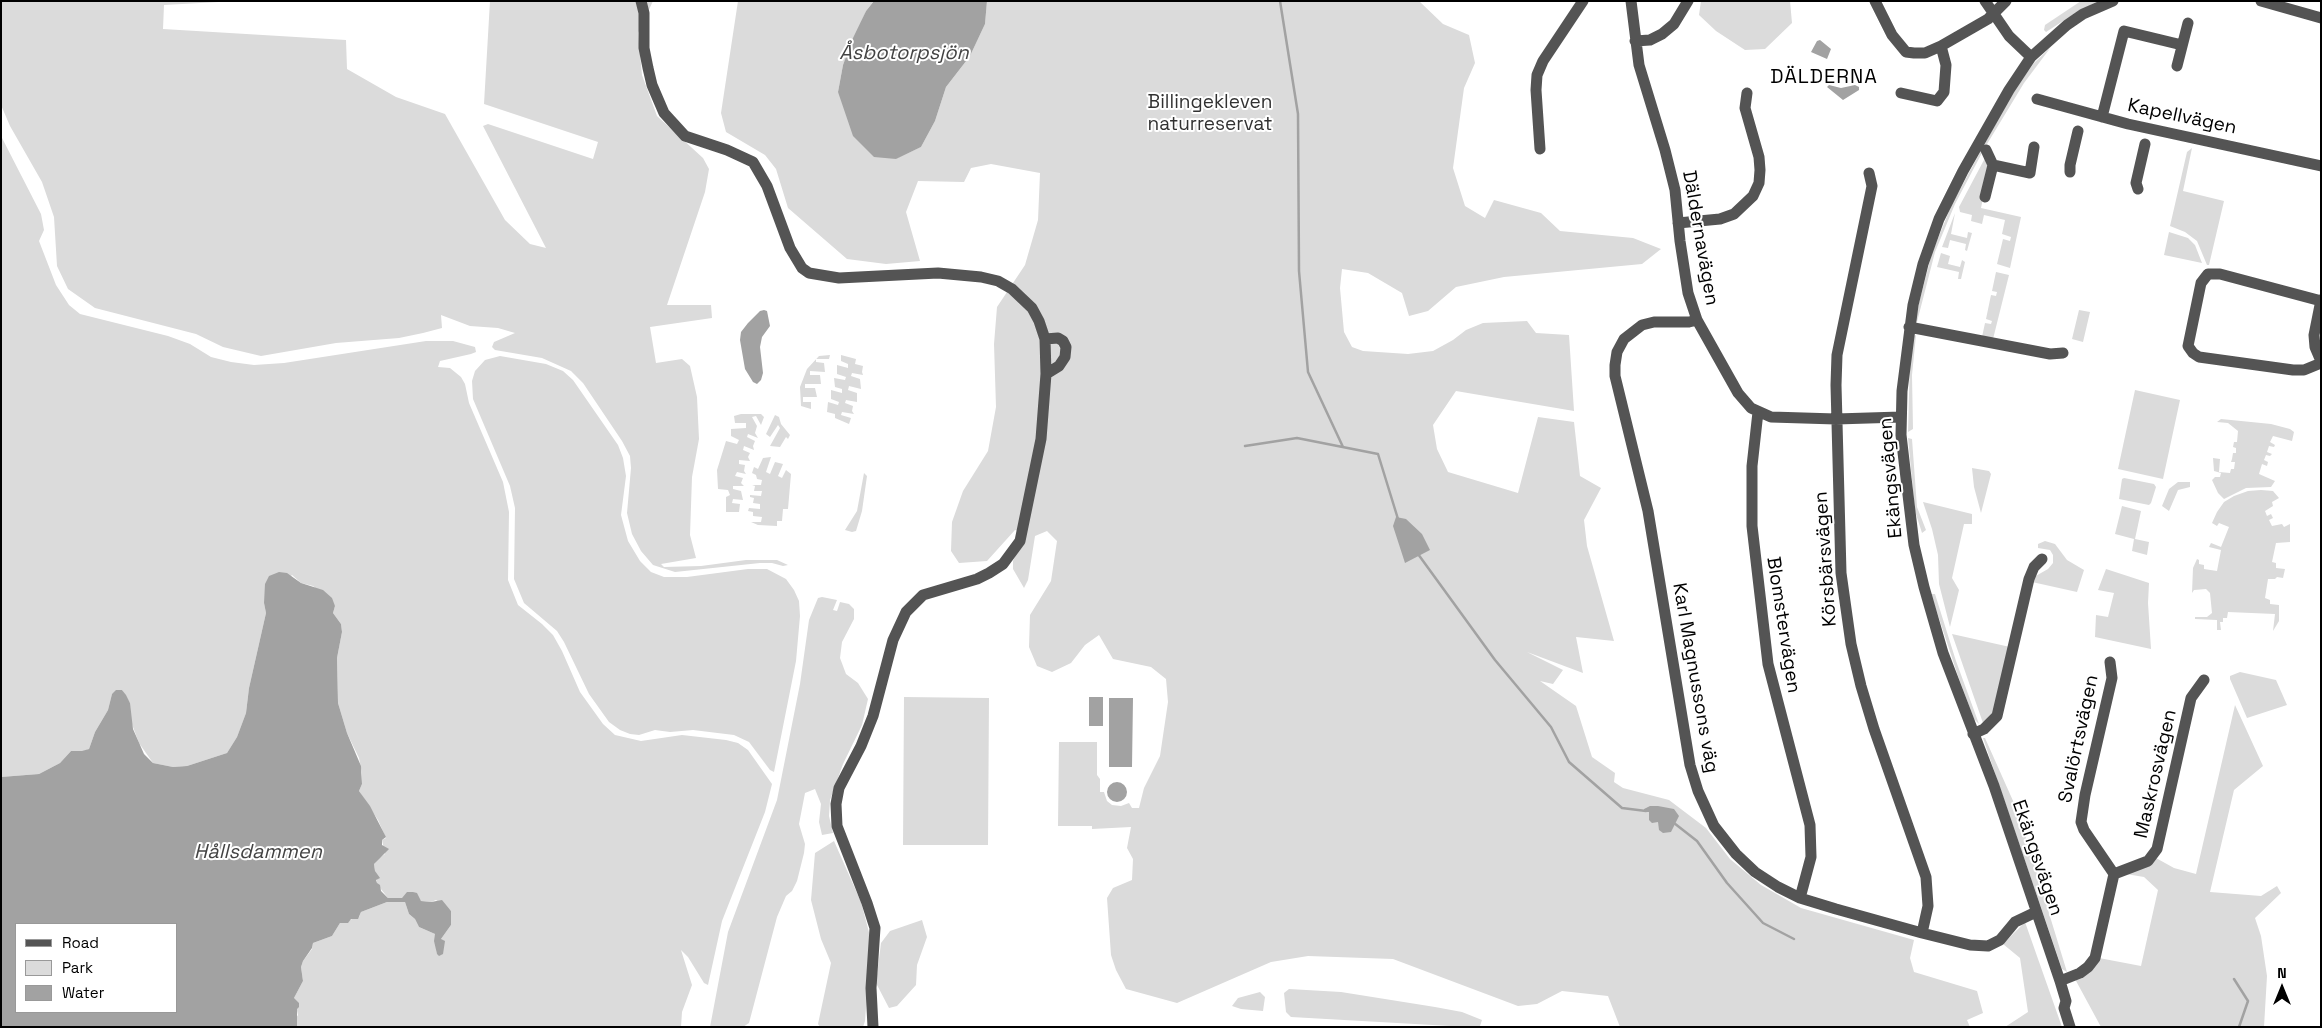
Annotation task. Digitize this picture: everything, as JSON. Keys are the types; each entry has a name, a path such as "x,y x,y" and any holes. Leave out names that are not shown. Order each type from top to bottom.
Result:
{"street":[{"path":"640,1 644,14 644,48 648,68 652,85 664,113 685,136 727,150 753,162 764,179 790,248 802,268 809,273 839,278 938,273 968,275 998,281 1024,298 1040,321 1044,339 1046,374 1040,439 1030,501 1020,542 1003,564 977,579 923,595 906,612 892,640 872,716 861,746 839,788 836,804 837,826 868,904 875,928 871,988 873,1027"},
{"path":"1540,150 1536,90 1537,75 1543,61 1583,1"},
{"name":"Däldernavägen","path":"1630,1 1639,65 1675,190 1688,292 1697,320 1738,393 1746,404 1758,412 1771,417 1836,419 1901,417"},
{"path":"1635,41 1650,40 1662,34 1674,24 1688,1"},
{"path":"1875,1 1892,35 1906,52 1925,53 1988,19 2006,1"},
{"path":"1985,1 2009,36 2031,57"},
{"name":"Ekängsvägen","path":"2078,1027 2071,1006 2066,1001 2006,821 1943,653 1924,587 1913,535 1901,417 1904,365 1909,327 1923,264 1940,219 1963,171 2009,90 2031,57 2048,40 2075,20 2113,1"},
{"path":"2261,1 2321,18"},
{"path":"2177,66 2188,23"},
{"path":"2102,117 2124,31 2182,45"},
{"path":"1901,93 1937,101 1944,92 1946,65 1940,46"},
{"path":"1678,223 1720,219 1734,214 1753,196 1759,183 1760,170 1746,108 1747,93"},
{"name":"Kapellvägen","path":"2037,99 2102,117 2321,166"},
{"path":"2070,172 2078,131"},
{"path":"2138,189 2136,183 2145,144"},
{"path":"1993,165 2030,173 2034,147"},
{"path":"1985,197 1993,165 1986,150"},
{"name":"Körsbärsvägen","path":"1869,173 1872,186 1839,338 1836,419 1840,559 1851,644 1874,729 1926,877 1928,906 1922,933"},
{"path":"2208,274 2220,274 2321,301 2314,335 2315,348 2321,362 2304,370 2293,370 2199,356 2193,353 2188,346 2201,283 2208,274"},
{"name":"Karl Magnussons väg","path":"1697,320 1689,322 1654,322 1642,325 1632,331 1624,339 1617,352 1615,376 1648,511 1690,766 1698,791 1720,834 1736,854 1755,872 1800,898 1970,946 1988,946 2000,940 2016,922 2036,912"},
{"path":"1909,327 2050,354 2062,353"},
{"path":"1044,339 1058,338 1063,341 1066,347 1065,357 1059,366 1046,374"},
{"name":"Blomstervägen","path":"1758,412 1752,466 1752,526 1768,664 1810,825 1812,857 1800,898"},
{"path":"1973,734 1984,729 1998,716 2029,579 2034,568 2042,559"},
{"name":"Svalörtsvägen","path":"2110,662 2112,678 2087,787 2082,822 2084,830 2114,874"},
{"name":"Maskrosvägen","path":"2114,874 2148,861 2156,849 2191,698 2204,680"},
{"path":"2060,981 2088,967 2095,958 2114,874"},
{"name":"Ekängsvägen","path":"2066,1001 2064,1008 2070,1027"}],"green space":[{"path":"1,1 237,1 164,5 163,29 346,40 347,69 396,97 445,114 505,220 530,244 546,248 483,126 488,124 593,159 598,142 484,104 490,1 653,1 638,33 642,75 657,116 703,158 709,169 705,192 667,305 711,305 712,318 650,327 656,363 682,359 690,366 697,397 699,439 692,477 690,535 696,558 661,564 664,567 701,566 746,560 777,560 788,565 760,563 675,572 653,565 641,551 632,534 627,513 631,468 630,456 622,441 583,383 571,371 542,358 495,350 492,347 494,342 515,333 498,328 470,326 441,315 442,328 423,333 399,338 336,343 261,356 223,347 196,334 95,308 68,289 57,266 54,217 42,182 10,126 1,105"},
{"name":"Billingekleven naturreservat","path":"738,1 874,1 866,11 843,65 838,92 895,159 921,147 935,121 946,87 970,56 985,24 987,1 1419,1 1443,24 1469,35 1475,63 1464,88 1453,168 1465,206 1485,218 1494,200 1541,213 1560,231 1633,238 1661,249 1642,264 1504,277 1456,287 1428,311 1409,316 1402,293 1368,273 1342,269 1340,288 1344,332 1352,347 1363,351 1408,354 1433,351 1466,330 1483,323 1527,321 1536,333 1569,335 1574,411 1456,391 1433,425 1437,449 1448,472 1518,493 1538,417 1574,422 1580,476 1601,488 1584,520 1587,546 1614,641 1576,637 1583,673 1527,652 1563,670 1553,684 1540,681 1576,706 1592,757 1615,773 1614,782 1623,788 1669,800 1706,828 1730,859 1761,885 1801,908 1914,940 1910,958 1914,972 1977,991 1983,1013 1967,1020 1970,1027 1620,1027 1608,996 1562,991 1537,1004 1518,1006 1393,959 1308,956 1271,962 1177,1003 1126,989 1111,955 1107,898 1113,888 1132,880 1133,859 1127,848 1131,827 1092,829 1092,826 1058,826 1059,742 1097,742 1097,775 1100,779 1100,792 1104,792 1107,801 1112,805 1121,806 1129,803 1132,808 1139,808 1144,788 1160,756 1168,702 1166,679 1151,667 1113,659 1099,635 1085,645 1071,663 1052,672 1037,666 1029,647 1030,615 1051,581 1057,541 1047,531 1035,536 1028,580 1024,588 1013,569 1013,561 1026,533 1015,530 987,561 959,563 951,551 952,522 963,491 988,451 996,407 994,344 997,307 1025,265 1038,220 1040,173 991,164 971,168 964,182 918,181 906,212 920,261 886,264 847,259 788,208 776,169 765,155 726,132 721,113"},
{"path":"1701,1 1790,1 1792,23 1765,49 1745,50 1716,31 1699,15"},
{"path":"2081,1 2099,1 2080,10 2046,32 2044,30 2045,25"},
{"path":"2051,47 2024,83 1984,149 1955,204 1935,252 1917,322 1915,318 1932,253 1952,204 2013,92 2034,63"},
{"path":"1,136 41,214 44,230 39,241 56,285 69,305 80,314 168,336 190,344 211,357 254,365 284,363 426,341 453,341 475,347 476,352 440,361 438,367 450,368 461,377 465,384 469,403 503,482 509,512 508,580 518,605 553,635 580,692 603,724 615,735 641,741 682,735 738,743 748,750 772,784 765,812 722,921 708,985 704,983 688,957 681,950 692,985 682,1012 681,1027 297,1027 296,1018 298,1015 294,998 303,981 301,967 303,961 312,949 313,943 332,936 340,923 359,917 361,912 387,902 405,902 409,914 415,919 419,927 435,934 437,954 441,939 451,925 451,911 436,900 431,902 421,901 413,892 402,898 388,898 377,884 374,864 385,854 382,840 386,838 378,820 359,791 362,784 362,773 359,758 347,733 338,703 337,658 342,632 341,624 333,613 335,606 313,586 301,583 292,575 264,603 266,613 249,688 246,713 237,737 227,753 187,766 173,767 153,763 139,743 130,719 130,703 122,690 112,694 108,710 95,732 89,749 82,752 71,751 60,763 39,774 1,777"},
{"path":"2192,148 2183,191 2224,201 2209,265 2207,265 2197,241 2185,232 2170,226 2187,152"},
{"path":"1985,158 1990,163 1981,208 2021,217 2010,268 1997,264 2003,239 2010,241 2011,237 2002,234 2005,220 1984,215 1982,224 1971,221 1972,215 1960,212 1959,207"},
{"path":"1955,213 1951,234 1967,238 1968,232 1972,233 1967,251 1965,250 1966,244 1950,240 1948,248 1942,247"},
{"path":"2169,232 2188,238 2195,245 2202,263 2164,255"},
{"path":"1941,253 1950,256 1948,264 1960,267 1962,260 1965,262 1961,279 1958,279 1959,272 1937,267"},
{"path":"1996,272 2009,275 1993,339 1982,337 1985,323 1991,324 1992,321 1986,319 1991,295 1996,296 1997,292 1992,291"},
{"path":"2079,310 2090,312 2083,342 2072,339"},
{"path":"1916,335 1912,375 1913,429 1908,432 1910,358 1914,336"},
{"path":"830,355 829,359 816,359 819,356"},
{"path":"841,355 856,359 855,364 863,366 863,375 852,373 851,376 860,379 861,389 849,386 848,390 857,393 857,402 846,400 845,403 853,406 852,411 854,414 842,412 841,415 851,418 849,424 835,418 835,414 827,412 828,402 838,405 839,402 831,399 831,390 842,393 842,389 835,387 834,378 845,380 846,377 837,374 837,365 848,368 848,364 841,361"},
{"path":"500,356 546,364 563,371 573,380 618,445 623,458 626,476 621,515 628,541 640,561 651,572 664,577 687,577 748,569 767,569 786,579 794,590 799,601 800,616 796,661 774,772 770,770 749,742 734,735 693,730 670,732 655,730 639,735 620,730 609,722 589,694 557,631 524,603 514,579 515,508 510,486 473,399 472,381 475,371 485,360"},
{"path":"816,359 816,362 824,363 825,372 810,371 810,375 820,375 821,384 805,384 805,388 815,388 817,397 803,397 803,402 811,402 811,409 801,406 800,387 807,369"},
{"path":"2135,390 2180,400 2163,479 2118,469"},
{"path":"761,414 764,417 761,425 756,416 752,417 757,426 755,433 758,438 748,434 747,437 755,441 754,450 744,446 743,450 750,453 748,457 750,461 739,460 739,464 745,465 744,471 746,474 737,472 735,476 743,478 741,483 744,486 733,486 733,489 741,491 743,500 733,499 732,503 740,504 739,512 726,512 726,497 730,495 728,490 718,489 717,470 726,441 737,444 739,440 731,436 731,429 746,428 746,423 735,423 734,416"},
{"path":"775,415 779,417 781,424 790,435 788,439 786,437 780,447 770,446 780,428 778,425 770,437 766,434"},
{"path":"2221,419 2271,424 2290,429 2294,432 2292,441 2273,436 2270,442 2275,445 2274,447 2269,446 2267,452 2272,454 2270,456 2266,455 2264,460 2268,462 2267,466 2262,464 2259,474 2275,481 2271,487 2246,488 2224,499 2218,493 2212,480 2215,477 2220,477 2221,473 2214,471 2213,458 2220,459 2219,472 2230,473 2231,469 2234,469 2235,462 2231,462 2233,453 2236,453 2236,448 2233,447 2234,442 2237,442 2238,431 2228,423 2217,422"},
{"path":"1908,438 1912,439 1917,507 1926,530 1922,533 1915,511"},
{"path":"771,457 766,472 770,474 775,462 783,464 778,476 782,478 786,470 791,474 788,509 783,509 782,521 777,521 777,526 758,525 751,522 761,522 762,517 753,516 753,512 748,511 749,508 760,509 760,504 753,503 754,498 750,497 750,495 761,496 762,491 754,491 755,486 752,485 761,485 762,480 757,479 756,475 752,473 754,467 758,469 763,458"},
{"path":"1972,468 1989,471 1991,474 1981,513 1974,487"},
{"path":"864,473 867,476 862,511 856,531 852,532 845,530 857,511"},
{"path":"2122,479 2154,484 2156,487 2149,505 2119,499"},
{"path":"2178,482 2190,482 2190,487 2178,490 2169,511 2162,506 2169,489"},
{"path":"2248,491 2273,491 2279,498 2272,502 2273,506 2265,511 2267,516 2271,514 2273,518 2269,520 2272,526 2282,524 2284,527 2290,524 2290,542 2276,543 2272,562 2276,563 2276,568 2285,569 2283,578 2268,579 2265,598 2270,600 2270,604 2279,605 2279,621 2273,631 2275,614 2228,612 2227,618 2223,618 2223,622 2220,622 2221,630 2217,630 2217,620 2195,619 2195,617 2207,617 2212,613 2210,593 2206,589 2194,590 2192,593 2193,568 2197,559 2199,564 2204,565 2204,569 2217,571 2221,550 2209,547 2211,543 2221,547 2229,527 2219,523 2217,526 2212,523 2217,512 2224,502 2234,496"},
{"path":"1923,502 1972,514 1972,524 1964,524 1952,578 1959,590 1950,627 1939,584 1938,555"},
{"path":"2122,506 2141,511 2135,539 2149,542 2147,555 2132,551 2134,539 2115,534"},
{"path":"2045,541 2055,544 2067,560 2084,570 2077,592 2032,582 2034,577 2048,569 2053,563 2053,555 2050,550 2038,548 2038,544"},
{"path":"2106,569 2149,583 2148,603 2151,649 2095,637 2096,615 2108,617 2114,593 2098,590"},
{"path":"1931,594 1935,594 1956,661 1979,724 1974,719 1958,676"},
{"path":"818,598 837,600 833,610 837,611 840,602 849,604 854,609 854,619 842,642 840,658 846,674 858,683 868,699 862,725 843,764 830,800 829,816 833,833 822,835 819,822 821,804 815,789 805,793 799,824 805,844 804,853 797,881 792,891 786,896 777,917 749,1023 743,1027 710,1027 728,932 777,800 800,684 809,620"},
{"path":"1952,634 2010,647 1996,710 1983,723"},
{"path":"2240,672 2276,680 2287,705 2247,718 2230,679 2230,676"},
{"path":"904,697 989,698 988,845 903,845"},
{"path":"2235,705 2263,766 2234,790 2210,892 2261,896 2277,886 2281,893 2255,918 2261,936 2267,976 2264,1027 2101,1027 2075,979 2099,958 2141,966 2158,890 2144,877 2126,874 2156,858 2174,868 2196,874"},
{"path":"1983,738 1985,738 2018,812 2067,972 2062,969"},
{"path":"834,841 861,902 871,940 863,1027 820,1027 818,1024 831,963 821,939 811,900 815,853"},
{"path":"922,920 927,937 917,965 916,985 897,1006 889,1008 876,983 881,943 890,931"},
{"path":"2025,922 2062,1027 2005,1027 2028,1012 2020,958 2003,944"},
{"path":"1289,989 1341,992 1435,1007 1462,1012 1482,1020 1480,1026 1468,1027 1291,1017 1286,1012 1284,993"},
{"path":"1260,992 1265,997 1263,1011 1241,1009 1232,1006 1238,998"}],"water":[{"name":"Åsbotorpsjön","path":"874,1 987,1 985,24 970,56 946,87 935,121 921,147 896,159 874,157 853,136 838,92 843,65 853,38 866,11"},
{"path":"1820,40 1831,49 1827,59 1811,52 1817,41"},
{"path":"1829,85 1841,88 1855,85 1859,87 1859,90 1843,100 1827,87"},
{"path":"760,311 767,311 770,326 762,337 760,347 763,373 761,380 757,384 753,382 745,369 740,340 741,332 748,323"},
{"path":"1396,517 1406,519 1422,534 1430,550 1405,563 1393,526"},
{"name":"Hållsdammen","path":"279,572 287,573 301,583 323,590 332,598 335,606 333,613 341,624 342,632 337,658 338,703 347,733 361,766 362,784 359,791 370,806 386,837 382,840 382,845 389,849 374,864 375,871 380,878 376,880 380,885 381,891 388,898 402,898 407,892 413,892 417,893 421,901 442,900 451,911 451,925 441,939 445,941 443,954 439,956 437,954 434,941 435,934 419,927 415,919 409,914 405,902 387,902 361,912 358,919 351,919 348,923 340,923 332,936 313,943 312,948 303,961 301,967 303,981 294,998 299,1003 297,1027 1,1027 1,777 39,774 60,763 71,751 89,749 95,732 108,710 112,694 116,690 122,690 126,695 130,703 133,729 144,754 153,763 173,767 187,766 227,753 237,737 246,713 249,688 266,613 264,603 265,584 269,576"},
{"path":"1089,697 1103,697 1103,726 1089,726"},
{"path":"1109,698 1133,698 1132,767 1109,767"},
{"path":"1117,782 1124,785 1127,792 1124,799 1117,802 1110,799 1107,792 1110,785"},
{"path":"1650,806 1674,809 1679,816 1671,832 1663,833 1659,830 1658,822 1652,823 1649,820 1649,812 1644,812 1644,809"}],"waterway":[{"path":"1280,1 1298,114 1299,271 1308,372 1343,447"},
{"path":"1245,446 1297,438 1378,454 1398,519"},
{"path":"1418,554 1495,660 1551,727 1569,762 1622,808 1646,811"},
{"path":"1674,823 1697,841 1727,883 1763,923 1794,939"},
{"path":"2234,979 2248,1001 2239,1027"}],"district":[{"name":"DÄLDERNA","path":"1824,78"}]}
